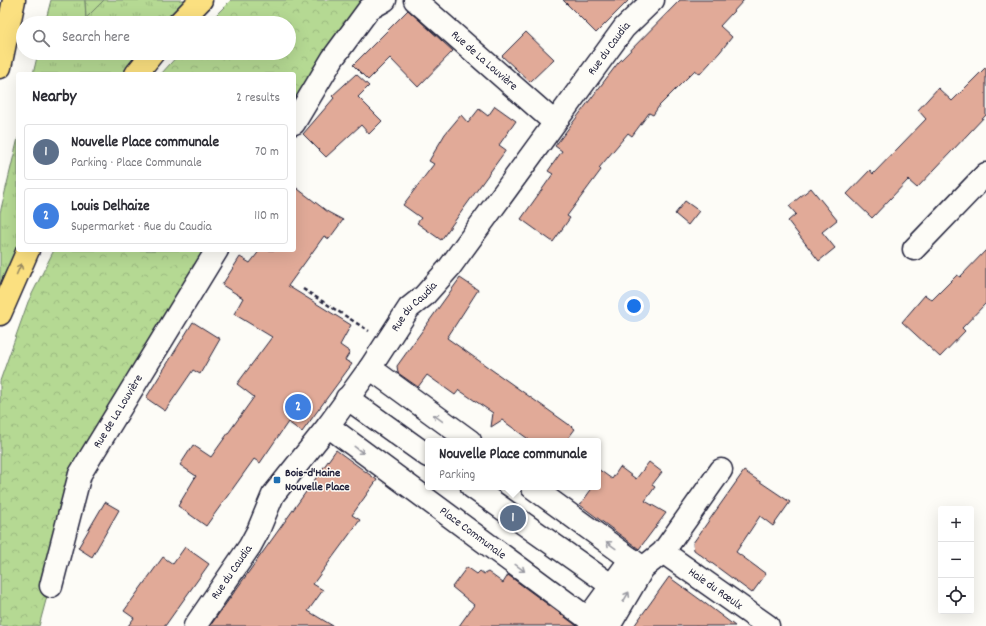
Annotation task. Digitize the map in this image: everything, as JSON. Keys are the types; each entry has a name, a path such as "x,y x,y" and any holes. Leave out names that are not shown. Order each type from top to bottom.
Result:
{"highway":[{"path":"0,67 14,0"},
{"path":"186,16 201,0"},
{"path":"138,72 147,60"},
{"path":"0,314 27,252"}],"street":[{"path":"296,120 333,58 369,9 385,0"},
{"name":"Rue de La Louvière","path":"415,0 554,122"},
{"name":"Rue du Caudia","path":"194,626 250,546 273,495 328,426 370,368 409,308 424,296 449,268 624,28 653,0"},
{"path":"914,249 986,174"},
{"name":"Rue de La Louvière","path":"51,586 80,474 216,252"},
{"path":"370,368 466,438"},
{"path":"347,398 425,454"},
{"name":"Place Communale","path":"328,426 593,622"},
{"path":"593,622 612,586 637,563 663,552 722,470"},
{"path":"476,490 612,586"},
{"path":"536,490 637,563"},
{"name":"Haie du Rœulx","path":"663,552 768,626"},
{"path":"609,626 637,563"}],"path":[{"path":"304,289 386,342"}],"green space":[{"path":"51,0 85,0 86,16 47,16"},
{"path":"85,0 104,0 88,16 86,16"},
{"path":"104,0 186,0 171,16 88,16"},
{"path":"231,0 385,0 296,120 296,72 163,72 174,60 296,60 296,16 215,16"},
{"path":"36,60 134,60 125,72 33,72"},
{"path":"16,146 16,252 0,290 0,213"},
{"path":"53,252 216,252 80,474 39,626 0,626 0,381 28,302"}],"building":[{"path":"563,0 629,0 596,33"},
{"path":"680,0 744,0 720,26 732,37 700,74 695,70 659,106 653,115 649,113 632,136 628,133 599,168 601,170 567,216 570,218 553,242 521,219 553,174 548,171 562,151 555,146 618,63"},
{"path":"408,10 453,51 418,87 390,58 368,80 353,65"},
{"path":"526,32 554,59 530,82 502,56"},
{"path":"986,67 986,115 917,188 908,180 872,218 847,194 870,170 873,174 926,119 918,110 938,88 952,101"},
{"path":"356,74 369,86 358,97 382,121 369,134 361,125 326,157 303,134 334,98 332,96"},
{"path":"495,106 516,121 499,145 506,150 441,240 417,223 421,218 403,205 434,164 429,161 445,134 461,115 468,123 479,109 488,116"},
{"path":"296,188 328,212 343,220 329,239 324,236 288,286 351,325 340,345 350,352 345,360 352,364 302,432 288,422 260,463 254,459 206,526 178,506 196,476 180,465 193,445 211,457 254,397 237,384 272,337 234,314 243,298 222,285 240,257 250,263 258,252 296,252"},
{"path":"811,188 837,220 822,232 835,248 819,261 788,221 796,214 789,206"},
{"path":"685,201 699,211 688,225 675,214"},
{"path":"986,250 986,303 962,328 965,331 940,357 902,322 925,295 932,300 957,275 960,277"},
{"path":"460,278 478,290 447,338 575,429 568,438 527,438 502,420 491,427 493,413 459,390 455,395 427,375 418,387 398,373 397,366"},
{"path":"193,322 220,339 200,374 193,370 165,411 146,398"},
{"path":"336,450 377,480 352,515 360,520 313,584 323,590 308,611 333,626 210,626"},
{"path":"649,462 662,472 652,485 655,487 645,501 666,513 639,549 580,505 591,490 601,490 601,471 612,479 620,467 636,479"},
{"path":"744,471 790,502 773,526 760,516 736,552 766,574 752,593 694,550 693,543"},
{"path":"105,502 119,510 92,557 78,548"},
{"path":"185,547 209,564 165,626 128,626 134,618 124,611 163,557 173,564"},
{"path":"467,567 477,574 480,571 484,574 488,572 503,583 508,575 577,626 459,626 474,605 452,587"},
{"path":"669,577 702,601 735,626 634,626"}],"place":[{"name":"Louis Delhaize","path":"298,407"},
{"name":"Bois-d'Haine Nouvelle Place","path":"277,480"},
{"name":"Nouvelle Place communale","path":"513,518"}]}
